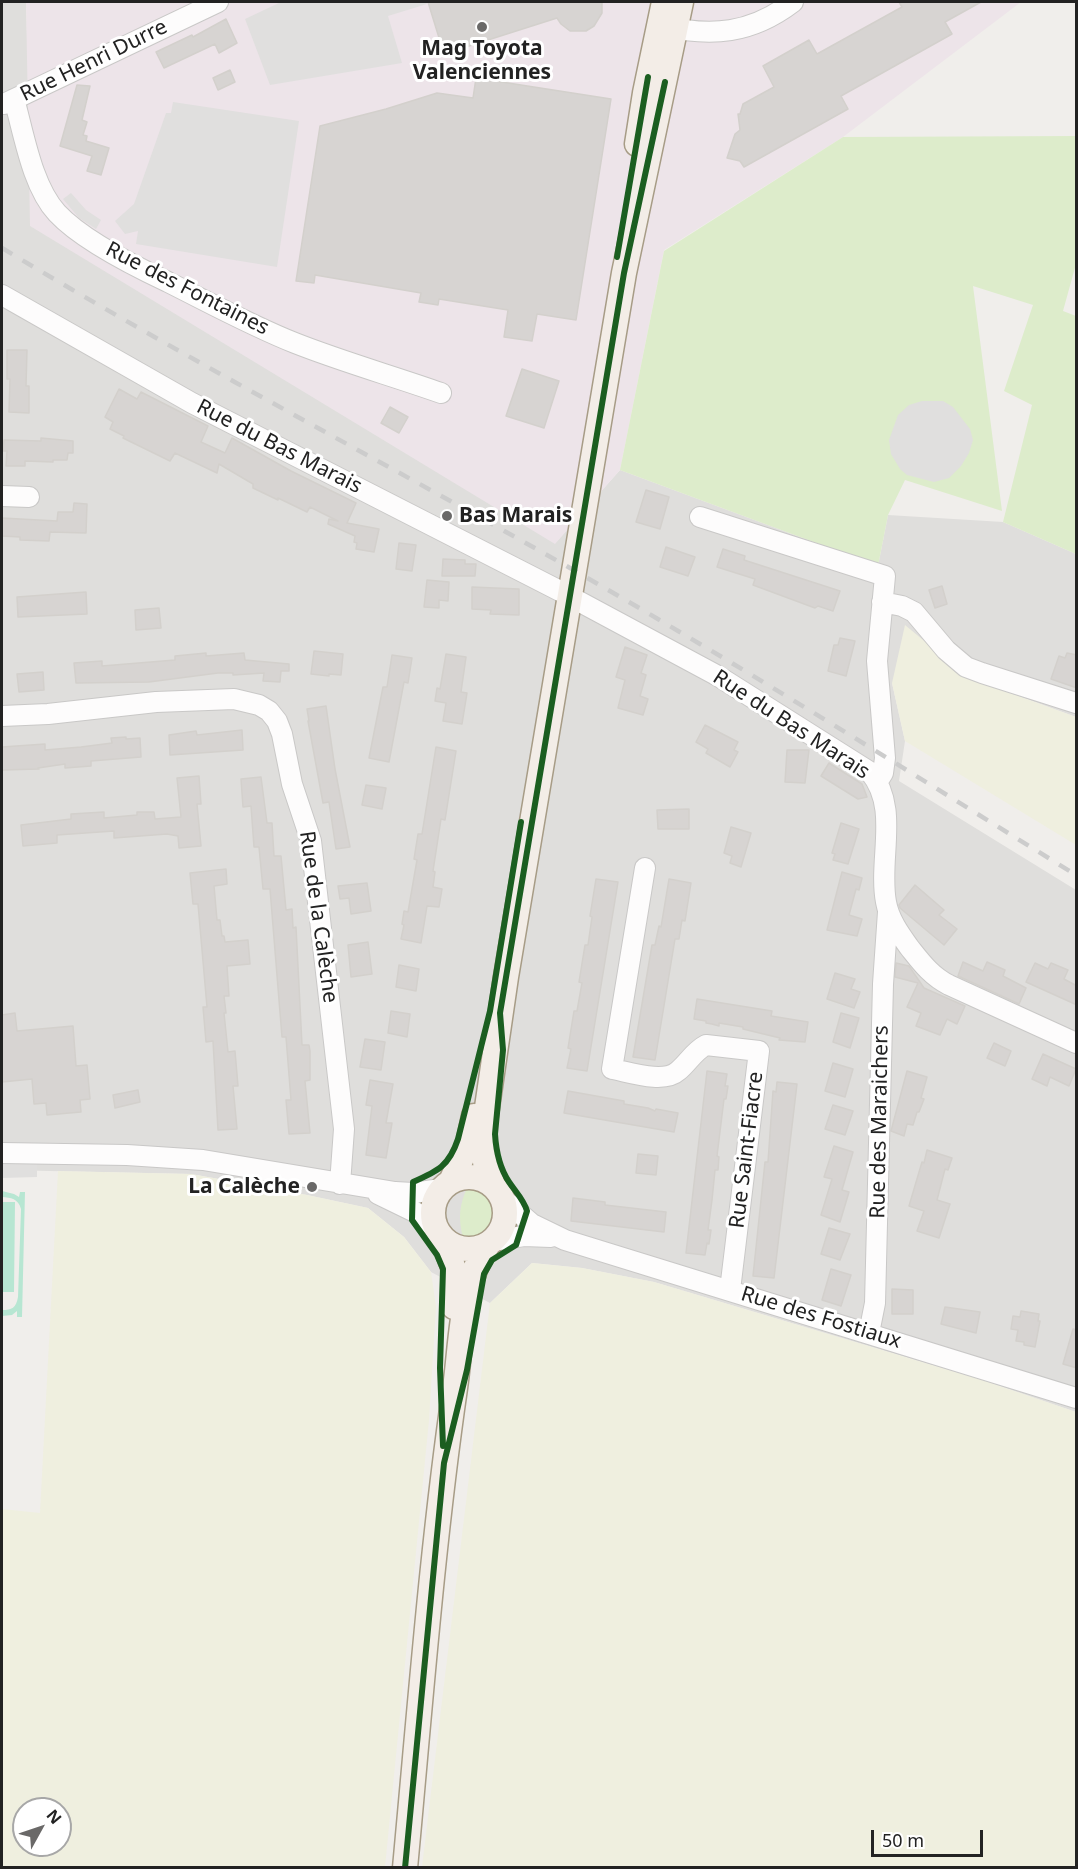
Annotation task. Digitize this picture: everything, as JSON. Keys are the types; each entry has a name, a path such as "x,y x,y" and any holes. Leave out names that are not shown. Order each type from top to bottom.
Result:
{"main road":[{"path":"405,1868 444,1463 455,1285 454,1267 433,1221 432,1209 435,1199 464,1154 473,1121 495,975 667,27 664,2"},
{"path":"667,27 681,2"},
{"path":"444,1463 467,1295 477,1263 504,1222 505,1208 486,1168 484,1144 504,986 565,593"},
{"path":"446,1185 461,1177 472,1176 483,1179 497,1191"},
{"path":"440,1234 454,1246 464,1249 479,1248 490,1242"}],"street":[{"name":"Rue Henri Durre","path":"8,102 218,2"},
{"path":"667,27 708,33 741,28 773,15 793,2"},
{"name":"Rue des Fontaines","path":"8,102 42,191 56,212 73,228 126,262 270,332 305,347 441,393"},
{"name":"Rue du Bas Marais","path":"2,295 192,403 565,593 718,676 866,768 878,781 883,793 888,909 893,922 919,960 935,977 949,985 1077,1043"},
{"path":"2,496 29,497"},
{"path":"700,517 885,576 878,650 878,680 885,758 883,773 878,781"},
{"path":"882,602 902,606 914,612 946,650 966,666 1077,702"},
{"name":"Rue de la Calèche","path":"2,716 48,714 156,702 234,699 259,705 269,711 278,721 292,784 311,841 345,1129 348,1185"},
{"name":"Rue Saint-Fiacre","path":"645,868 612,1069 666,1078 678,1071 697,1050 706,1045 759,1051 730,1290"},
{"name":"Rue des Maraichers","path":"869,1334 875,1303 883,984 888,909"},
{"path":"2,1153 127,1155 196,1159 348,1185 413,1193 446,1185"},
{"path":"348,1185 374,1192 417,1213 440,1234"},
{"name":"Rue des Fostiaux","path":"497,1191 532,1224 565,1240"},
{"name":"Rue des Fostiaux","path":"490,1242 512,1237 537,1236 565,1240 1077,1398"}],"shaded area":[{"path":"2,2 26,2 27,35 555,543 620,470 878,566 888,515 1003,522 1076,554 1076,717 969,678 892,683 905,741 899,781 1076,890 1076,1412 979,1379 654,1282 582,1268 532,1263 490,1303 431,1272 404,1237 368,1208 191,1174 2,1170"},
{"path":"26,2 1021,2 843,137 664,250 620,470 555,544 30,226"},
{"path":"281,2 426,2 427,4 388,16 402,63 270,85 245,19"},
{"path":"173,102 299,121 277,267 136,244 138,231 125,234 115,221 134,204 166,113 171,113"},
{"path":"71,193 86,210 101,220 96,229 79,218 63,199"},
{"path":"922,401 943,401 953,407 970,429 973,440 969,453 961,466 949,478 934,482 907,475 900,469 891,454 889,440 898,415 909,405"},
{"path":"37,1159 37,1177 2,1178 2,1160"}],"green space":[{"path":"1076,136 1076,264 1063,311 1076,316 1076,554 1003,522 1032,405 1004,391 1033,305 973,286 1002,511 905,480 888,515 878,566 620,470 664,251 843,137"},
{"path":"905,625 969,678 1076,717 1076,845 905,741 892,683"},
{"path":"58,1171 191,1174 307,1195 368,1208 404,1237 431,1272 436,1307 429,1420 385,1867 2,1867 2,1509 40,1513"},
{"path":"468,1186 480,1189 489,1196 494,1215 485,1232 476,1237 463,1238 460,1212"},
{"path":"2,1191 19,1197 20,1192 25,1192 22,1317 17,1317 17,1311 12,1315 2,1316 2,1310 13,1308 18,1297 21,1209 16,1201 2,1197"},
{"path":"2,1202 15,1202 14,1292 2,1292"},
{"path":"532,1263 582,1268 654,1282 979,1379 1076,1412 1076,1867 422,1867 490,1303"}],"building":[{"name":"Mag Toyota Valenciennes","path":"428,2 602,2 602,13 594,26 586,31 570,31 557,18 444,54"},
{"path":"899,2 981,2 945,22 952,34 841,96 848,109 744,167 740,161 727,158 735,134 740,130 738,114 743,104 774,87 763,66 809,40 817,54 902,7"},
{"path":"226,19 237,43 219,53 215,44 164,68 156,52 192,35 193,37"},
{"path":"230,70 235,82 218,90 213,78"},
{"path":"476,78 611,99 576,320 537,314 532,341 504,337 508,310 439,299 438,305 419,302 421,293 315,275 314,283 296,281 320,126 437,93 473,98"},
{"path":"77,85 90,86 82,120 87,122 83,135 87,136 86,141 109,148 101,175 87,171 92,156 60,146"},
{"path":"7,350 27,350 26,386 29,386 29,413 9,412 10,379 7,379"},
{"path":"522,369 559,381 544,428 506,416"},
{"path":"119,389 137,399 141,392 208,426 201,442 225,453 232,438 291,471 356,503 347,523 379,529 374,552 356,549 355,536 328,524 329,519 338,521 310,507 307,512 278,498 278,500 253,488 253,484 219,464 217,473 175,453 170,461 123,438 124,436 110,429 113,422 105,417"},
{"path":"390,407 408,417 399,433 381,423"},
{"path":"41,438 73,441 73,453 68,453 67,460 25,461 25,466 6,466 7,451 3,451 4,440 41,441"},
{"path":"646,490 669,497 660,529 636,522"},
{"path":"74,503 87,504 86,533 50,532 49,541 20,540 20,537 2,536 2,518 57,521 58,512 73,512"},
{"path":"399,543 416,545 412,571 396,569"},
{"path":"666,547 695,557 688,576 660,567"},
{"path":"723,549 745,556 744,560 840,591 833,611 818,606 815,608 753,585 755,579 717,567"},
{"path":"443,559 465,560 465,564 476,564 475,576 442,576"},
{"path":"427,580 449,582 448,601 439,600 439,608 424,607"},
{"path":"942,586 947,604 935,608 929,590"},
{"path":"472,587 519,589 519,615 490,614 491,610 472,609"},
{"path":"86,592 87,614 18,617 17,597"},
{"path":"159,608 161,628 136,630 135,610"},
{"path":"840,638 855,641 846,676 828,671 834,645 838,645"},
{"path":"625,647 647,655 641,673 646,675 640,696 648,699 643,715 618,708 625,680 616,677"},
{"path":"314,651 343,654 341,675 311,674"},
{"path":"206,653 206,656 244,653 245,660 289,664 289,671 281,671 280,682 263,681 264,673 233,675 233,673 218,673 149,682 76,683 74,663 102,661 102,666 175,660 175,656"},
{"path":"1067,653 1077,655 1077,688 1051,679 1059,656 1065,658"},
{"path":"446,654 466,657 461,692 467,693 462,724 443,721 446,703 435,701 437,688 440,689"},
{"path":"392,655 412,658 408,683 404,682 389,762 369,758 383,687 387,687"},
{"path":"43,672 44,690 19,692 17,674"},
{"path":"326,706 350,847 336,849 329,802 323,803 307,709"},
{"path":"705,725 738,742 734,750 738,752 730,767 706,753 708,749 696,742"},
{"path":"242,730 243,750 170,755 169,735 196,731 197,735"},
{"path":"126,737 126,739 140,738 141,757 91,761 91,766 65,768 65,764 39,769 2,770 2,747 45,744 45,750 112,743 111,738"},
{"path":"436,747 456,751 445,820 441,819 433,871 435,872 433,887 442,889 439,907 427,906 421,943 401,939 404,925 402,924 404,911 408,912 417,860 414,859 418,834 422,834"},
{"path":"787,750 809,750 805,783 785,782"},
{"path":"829,763 862,784 867,797 858,799 821,776"},
{"path":"199,776 201,804 197,804 201,846 179,848 178,836 167,834 114,838 114,831 57,835 57,843 23,846 21,825 71,819 71,814 104,812 104,818 137,815 137,812 154,812 155,819 181,817 177,778"},
{"path":"261,777 267,823 272,823 274,856 281,856 286,910 292,909 293,928 296,927 302,1045 309,1045 310,1051 310,1080 305,1081 310,1133 289,1134 286,1100 291,1100 286,1037 282,1037 270,889 263,889 259,847 254,847 251,806 243,807 241,779"},
{"path":"366,785 386,788 382,809 362,805"},
{"path":"689,809 689,829 658,829 657,810"},
{"path":"841,823 859,829 848,864 833,860 835,854 832,853"},
{"path":"731,827 751,833 741,867 730,863 732,856 724,853"},
{"path":"226,869 227,884 214,886 217,920 220,920 225,942 248,940 250,964 227,966 229,996 224,996 226,1013 224,1013 228,1052 235,1051 238,1086 233,1086 237,1129 218,1130 213,1041 206,1042 203,1007 207,1007 198,904 193,904 190,873"},
{"path":"842,872 862,878 859,890 856,889 849,915 862,919 857,936 827,930"},
{"path":"596,879 618,882 587,1071 567,1068 574,1011 577,1011 582,983 579,982 585,945 588,945"},
{"path":"669,879 691,883 685,921 682,920 679,939 675,939 655,1060 633,1057 652,945 655,945 659,926 661,927"},
{"path":"367,883 371,911 351,914 349,898 340,899 338,886"},
{"path":"915,885 944,910 939,915 957,929 944,945 900,908 899,905"},
{"path":"368,942 372,974 351,977 348,945"},
{"path":"963,962 983,971 987,962 1005,970 1003,976 1026,988 1019,1004 958,976"},
{"path":"896,963 909,966 924,988 965,1006 957,1024 947,1019 940,1035 916,1026 921,1013 907,1007 918,983 895,977"},
{"path":"1035,963 1048,969 1051,963 1068,970 1064,979 1077,986 1077,1005 1026,982"},
{"path":"399,965 419,969 416,991 396,987"},
{"path":"835,973 855,979 851,989 860,992 854,1008 827,999"},
{"path":"697,999 772,1011 771,1016 808,1022 805,1042 779,1040 780,1038 743,1029 743,1027 719,1023 719,1026 694,1019"},
{"path":"391,1011 410,1014 407,1037 388,1033"},
{"path":"15,1013 17,1031 73,1026 76,1066 87,1065 90,1099 80,1100 81,1112 47,1115 46,1103 34,1104 32,1079 2,1082 2,1015"},
{"path":"841,1013 859,1018 850,1048 833,1042"},
{"path":"365,1039 385,1042 381,1070 360,1067"},
{"path":"994,1043 1011,1051 1005,1066 987,1058"},
{"path":"1043,1054 1076,1069 1069,1086 1050,1077 1047,1086 1032,1079"},
{"path":"833,1063 853,1069 845,1097 825,1091"},
{"path":"707,1071 727,1074 725,1086 728,1086 726,1099 724,1099 717,1156 719,1157 718,1170 715,1170 708,1230 711,1230 705,1255 686,1253"},
{"path":"907,1071 927,1077 921,1098 924,1099 919,1112 917,1112 913,1125 907,1124 904,1136 891,1131"},
{"path":"370,1080 393,1084 386,1123 392,1123 386,1158 366,1155 372,1106 366,1105"},
{"path":"777,1082 797,1084 774,1278 753,1276 765,1162 768,1162 773,1091 776,1092"},
{"path":"138,1090 140,1102 115,1108 113,1095"},
{"path":"568,1091 624,1101 624,1104 655,1111 656,1109 678,1113 674,1132 564,1113"},
{"path":"833,1105 853,1111 845,1135 825,1129"},
{"path":"834,1146 853,1152 842,1190 849,1192 840,1222 821,1215 832,1179 824,1177"},
{"path":"927,1150 952,1158 948,1170 945,1169 937,1200 950,1204 939,1238 917,1231 924,1211 909,1206"},
{"path":"638,1154 658,1156 656,1175 636,1173"},
{"path":"573,1198 605,1202 605,1205 666,1212 664,1232 571,1221"},
{"path":"829,1228 850,1234 840,1260 821,1254"},
{"path":"831,1269 851,1275 841,1306 822,1300"},
{"path":"892,1289 913,1290 913,1314 892,1314"},
{"path":"945,1307 980,1312 976,1333 941,1324"},
{"path":"1021,1311 1039,1314 1038,1321 1040,1321 1035,1347 1016,1341 1018,1330 1011,1329 1013,1316 1020,1317"},
{"path":"1073,1329 1077,1330 1077,1368 1063,1364"}],"railway":[{"path":"2,248 281,408 628,601 1076,875"}],"cycle path":[{"path":"617,257 648,77"},
{"path":"405,1868 444,1463 467,1370 484,1274 492,1260 516,1245 527,1211 522,1199 503,1171 496,1147 495,1134 503,1050 500,1013 624,273 665,82"},
{"path":"443,1446 440,1368 443,1269 437,1255 412,1220 413,1182 442,1166 451,1156 458,1139 490,1011 521,822"}],"place":[{"name":"Mag Toyota Valenciennes","path":"482,27"},
{"name":"Bas Marais","path":"447,516"},
{"name":"La Calèche","path":"312,1187"}]}
